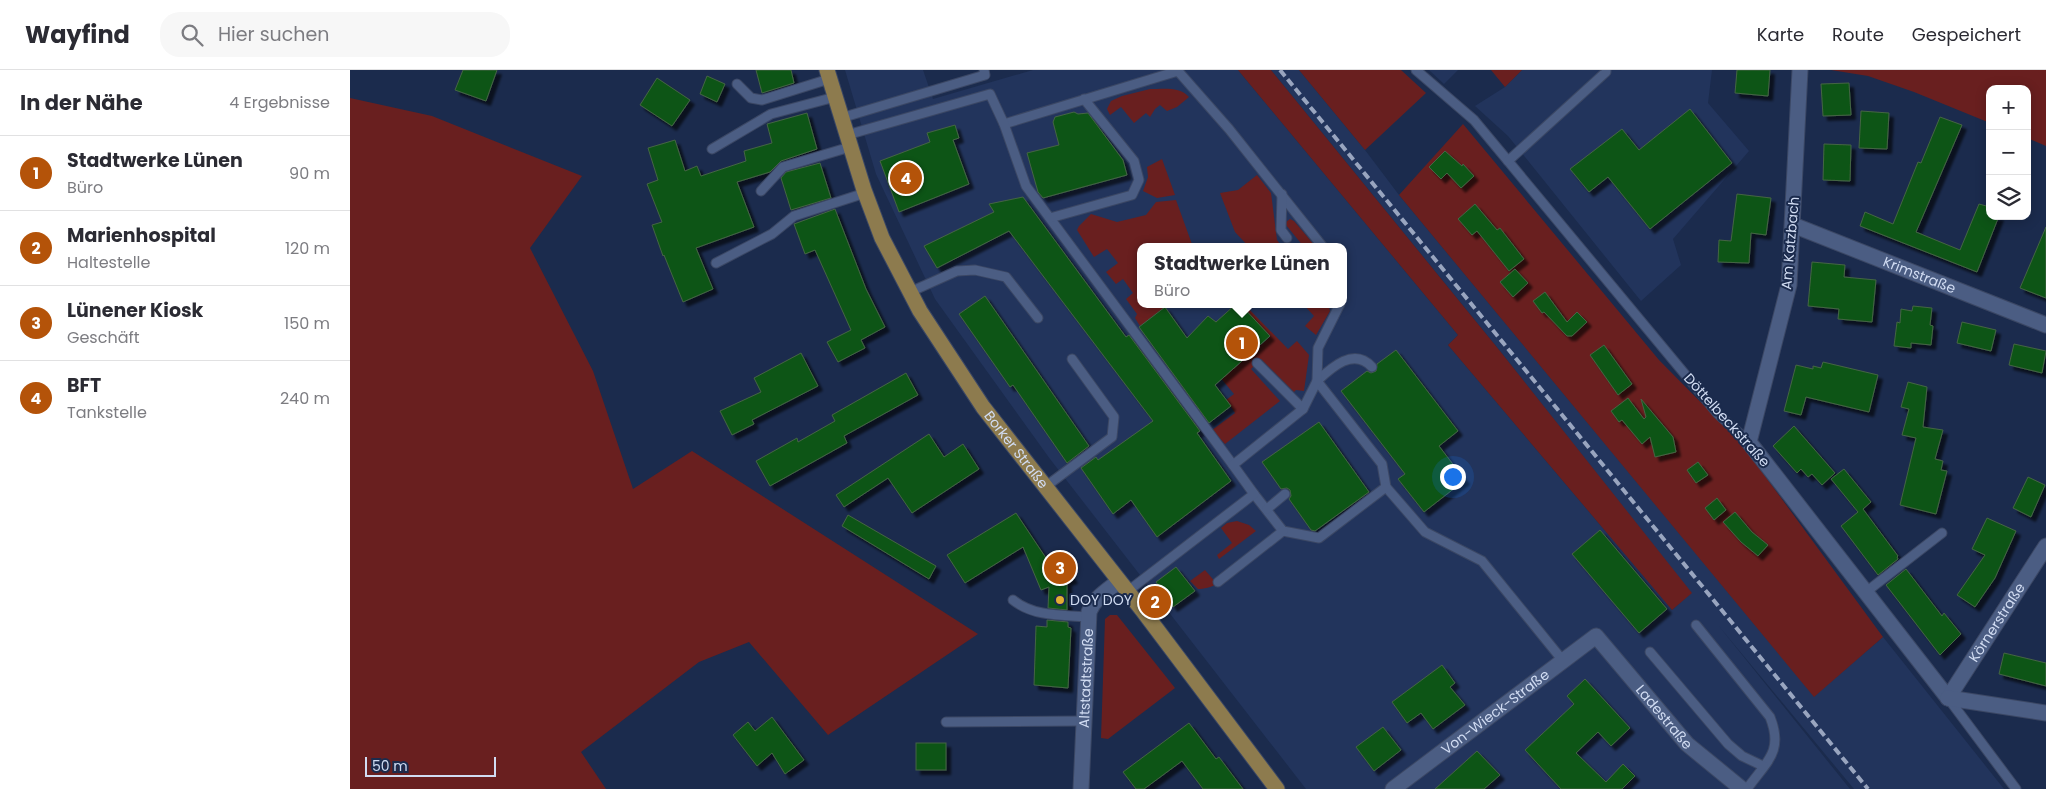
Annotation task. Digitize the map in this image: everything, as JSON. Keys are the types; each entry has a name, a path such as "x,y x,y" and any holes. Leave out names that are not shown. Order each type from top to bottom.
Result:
{"main road":[{"name":"Borker Straße","path":"828,75 865,193 882,238 920,311 983,407 1124,586 1276,789"}],"street":[{"name":"Am Katzbach","path":"1749,442 1789,285 1800,70"},
{"name":"Krimstraße","path":"1793,225 2046,325"},
{"name":"Döttelbeckstraße","path":"1749,442 1948,698"},
{"name":"Körnerstraße","path":"1948,698 2046,546"},
{"name":"Altstadtstraße","path":"1081,789 1083,721 1091,605 1124,586"},
{"name":"Von-Wieck-Straße","path":"1393,789 1564,662 1596,636"},
{"name":"Ladestraße","path":"1596,636 1687,744 1742,789"},
{"path":"1948,698 2046,713"}],"lane":[{"path":"841,118 985,75 984,70"},
{"name":"Döttelbeckstraße","path":"1416,70 1474,120 1718,414 1749,442"},
{"path":"1508,161 1606,70"},
{"path":"1004,124 1178,71 1229,128 1320,243"},
{"path":"737,84 751,98 762,100 828,75"},
{"path":"761,190 783,166 848,141 990,94 1004,124 1026,186 1283,531 1319,538 1386,488"},
{"path":"712,149 771,114 835,97"},
{"path":"1050,218 1132,195 1139,180 1134,161 1084,99"},
{"path":"716,263 772,234 794,216 865,193"},
{"path":"1282,194 1282,230 1287,238"},
{"path":"910,292 957,271 975,270 1006,277 1038,318"},
{"path":"1233,465 1304,409 1317,381 1318,348 1338,308"},
{"path":"1317,381 1336,364 1350,358 1361,360 1372,367"},
{"path":"1045,487 1112,437 1114,417 1072,359"},
{"path":"1257,363 1304,409"},
{"path":"1317,381 1382,464 1386,488 1425,532 1482,561 1564,662"},
{"path":"1124,586 1254,494"},
{"path":"1267,509 1285,494"},
{"path":"1218,582 1283,531"},
{"path":"1866,592 1942,533"},
{"path":"1013,600 1020,606 1046,614 1089,617"},
{"path":"1696,624 1770,717 1775,730 1775,749 1747,789"},
{"path":"1650,652 1728,744 1742,756 1763,766"},
{"name":"Döttelbeckstraße","path":"1948,698 2016,789"},
{"path":"946,722 1083,721"}],"shaded area":[{"path":"845,70 923,70 933,99 1033,70 1238,70 1458,335 1448,345 1672,610 1691,593 1500,351 1271,70 1299,70 1365,150 1399,195 1814,696 1883,637 2004,789 1854,789 1718,625 1850,789 1306,789 1050,459 935,299 876,174"},
{"path":"1238,70 1271,70 1500,351 1692,593 1672,610 1448,345 1458,335"},
{"path":"1299,70 1401,70 1426,93 1365,150"},
{"path":"1429,70 1458,70 1444,84"},
{"path":"1491,70 1522,70 1505,87"},
{"path":"1522,70 1712,70 1708,103 1749,151 1673,239 1681,265 1641,301 1508,136 1475,106 1505,87"},
{"path":"1831,70 2046,70 2046,146 2031,140 2031,85 1986,85 1986,121 1914,92 1868,76"},
{"path":"1150,89 1181,91 1189,97 1177,107 1167,111 1160,105 1150,117 1146,113 1134,123 1121,107 1110,115 1107,109 1111,101 1122,96"},
{"path":"350,98 432,116 582,176 530,248 593,371 633,489 692,451 978,634 828,735 749,642 699,662 581,752 606,789 350,789"},
{"path":"1463,124 1659,360 1740,442 1883,637 1814,697 1399,195"},
{"path":"1162,159 1175,195 1157,198 1143,191 1148,177 1147,167"},
{"path":"1257,175 1271,193 1277,240 1279,243 1245,243 1235,232 1220,193 1238,190"},
{"path":"1176,200 1192,243 1137,243 1137,308 1164,308 1140,326 1135,318 1137,314 1126,299 1133,293 1123,279 1116,284 1106,272 1118,263 1107,249 1094,257 1077,230 1091,214 1117,222 1146,215 1156,202"},
{"path":"1290,219 1294,221 1313,243 1301,243 1286,225 1286,222"},
{"path":"1244,308 1248,308 1288,349 1297,341 1309,355 1304,391 1296,390 1294,392 1261,359 1251,369 1280,401 1225,444 1212,430 1235,413 1226,400 1234,394 1204,358 1212,350 1231,371 1270,337"},
{"path":"1307,308 1329,308 1330,311 1316,335 1305,326 1314,316"},
{"path":"1237,521 1249,525 1256,531 1219,559 1217,555 1232,543 1221,528 1227,523"},
{"path":"1205,570 1217,584 1208,588 1198,589 1190,581"},
{"path":"1110,615 1117,615 1175,688 1108,739 1101,738 1105,619"}],"building":[{"path":"463,70 497,70 486,101 455,90"},
{"path":"756,70 791,70 794,83 762,93"},
{"path":"1737,70 1770,70 1768,96 1735,93"},
{"path":"707,76 725,84 717,102 700,94"},
{"path":"657,78 690,100 672,126 640,105"},
{"path":"1849,83 1851,115 1823,116 1821,84"},
{"path":"1690,109 1732,163 1650,229 1608,177 1589,192 1570,169 1622,129 1639,150"},
{"path":"1861,111 1889,113 1887,149 1859,148"},
{"path":"1074,112 1078,114 1088,113 1123,160 1127,175 1043,198 1038,192 1027,153 1059,145 1053,122 1055,117"},
{"path":"807,113 817,149 781,161 770,172 737,182 754,227 696,248 713,289 683,302 652,225 662,222 647,184 658,180 648,148 675,140 685,171 697,166 701,176 746,161 744,151 772,143 767,124"},
{"path":"1940,117 1962,125 1916,232 1960,250 1979,204 1986,206 1986,220 1997,220 1977,272 1860,226 1865,212 1893,224 1918,162 1921,163"},
{"path":"955,125 959,138 953,140 969,184 899,212 880,161 930,142 927,133"},
{"path":"1824,144 1851,145 1850,181 1823,180"},
{"path":"1445,151 1462,166 1463,164 1474,176 1461,188 1447,173 1441,179 1429,167"},
{"path":"820,163 831,198 791,210 781,178 786,172"},
{"path":"1737,194 1771,198 1766,235 1751,233 1749,263 1718,262 1719,240 1731,241"},
{"path":"1023,197 1126,337 1129,335 1200,431 1197,433 1231,481 1157,537 1131,500 1113,514 1081,468 1096,457 1098,460 1153,421 1009,231 937,268 924,246 994,212 989,204"},
{"path":"1475,204 1497,230 1500,228 1524,259 1509,271 1477,231 1472,235 1458,219"},
{"path":"835,209 866,289 885,327 861,340 865,348 838,362 827,342 851,330 815,250 805,254 794,224"},
{"path":"2046,227 2046,298 2020,288"},
{"path":"1812,262 1845,265 1844,277 1876,280 1872,322 1838,319 1839,309 1808,306"},
{"path":"1515,269 1528,283 1513,297 1500,282"},
{"path":"1545,292 1567,322 1577,312 1587,322 1572,336 1567,336 1544,312 1542,313 1533,301"},
{"path":"985,296 1089,446 1067,463 1013,385 1010,387 959,314"},
{"path":"1913,306 1932,308 1930,325 1933,326 1931,345 1911,343 1911,348 1894,346 1897,322 1900,323 1901,309 1912,311"},
{"path":"1164,308 1166,308 1187,338 1208,316 1216,322 1232,308 1244,308 1270,336 1215,385 1231,406 1209,423 1139,327"},
{"path":"1962,322 1996,330 1991,351 1957,343"},
{"path":"2014,344 2046,351 2042,373 2009,365"},
{"path":"1604,345 1632,384 1618,395 1590,355"},
{"path":"1396,350 1458,431 1439,446 1465,480 1424,512 1398,479 1405,474 1341,391 1367,371 1371,373 1376,371 1377,364"},
{"path":"801,353 818,386 752,420 754,424 732,435 720,411 761,392 754,378"},
{"path":"1823,362 1878,375 1869,412 1806,397 1801,415 1784,411 1796,365 1813,369 1813,366 1821,368"},
{"path":"906,373 918,395 844,436 847,443 770,486 756,461 797,438 798,442 835,421 832,415"},
{"path":"1908,382 1927,387 1923,427 1943,430 1935,459 1943,461 1941,470 1947,471 1936,514 1900,505 1916,438 1902,435 1909,409 1901,407"},
{"path":"1628,398 1644,419 1646,417 1641,399 1673,437 1676,452 1655,457 1650,437 1642,444 1622,420 1619,422 1611,411"},
{"path":"1319,422 1369,492 1315,531 1311,530 1289,499 1291,496 1290,490 1287,488 1281,489 1262,462"},
{"path":"1794,426 1835,473 1822,485 1812,474 1808,477 1801,469 1797,473 1773,446"},
{"path":"929,434 944,457 963,444 979,469 912,513 888,478 844,507 836,495"},
{"path":"1698,462 1708,475 1696,483 1687,470"},
{"path":"1844,469 1871,502 1863,509 1898,556 1898,559 1878,575 1841,526 1858,512 1831,479"},
{"path":"2028,477 2045,485 2031,517 2013,508"},
{"path":"1717,498 1726,510 1714,520 1705,508"},
{"path":"1735,512 1752,532 1768,545 1758,556 1741,542 1723,522"},
{"path":"1016,513 1046,558 1057,553 1073,579 1067,581 1067,610 1048,608 1049,587 1041,590 1023,547 965,583 947,555"},
{"path":"848,515 936,566 929,579 842,526"},
{"path":"1987,518 2016,531 1995,578 1975,607 1957,595 1985,555 1972,549"},
{"path":"1600,530 1667,609 1639,633 1572,554"},
{"path":"1176,567 1195,591 1173,607 1156,582"},
{"path":"1906,569 1942,616 1944,613 1961,634 1940,655 1886,585"},
{"path":"1047,620 1068,622 1068,627 1071,628 1068,688 1034,685 1036,626 1047,627"},
{"path":"2004,653 2046,663 2046,686 1999,674"},
{"path":"1442,665 1455,683 1450,687 1465,705 1433,729 1421,713 1407,723 1392,702"},
{"path":"1585,679 1630,728 1611,746 1598,732 1576,753 1606,782 1623,764 1635,776 1622,789 1561,789 1525,750 1574,704 1567,696"},
{"path":"772,717 804,760 785,774 772,753 757,766 733,735 748,722 755,731"},
{"path":"1189,723 1216,759 1219,757 1243,789 1203,789 1182,761 1144,789 1136,789 1123,772"},
{"path":"1383,727 1401,750 1374,771 1356,747"},
{"path":"916,743 946,743 946,770 916,770"},
{"path":"1477,751 1500,775 1484,789 1435,789"}],"railway":[{"path":"1280,70 1868,789"}],"place":[{"name":"BFT","path":"906,178"},
{"name":"Stadtwerke Lünen","path":"1242,343"},
{"name":"Lünener Kiosk","path":"1060,568"},
{"name":"DOY DOY","path":"1060,600"},
{"name":"Marienhospital","path":"1155,602"}]}
